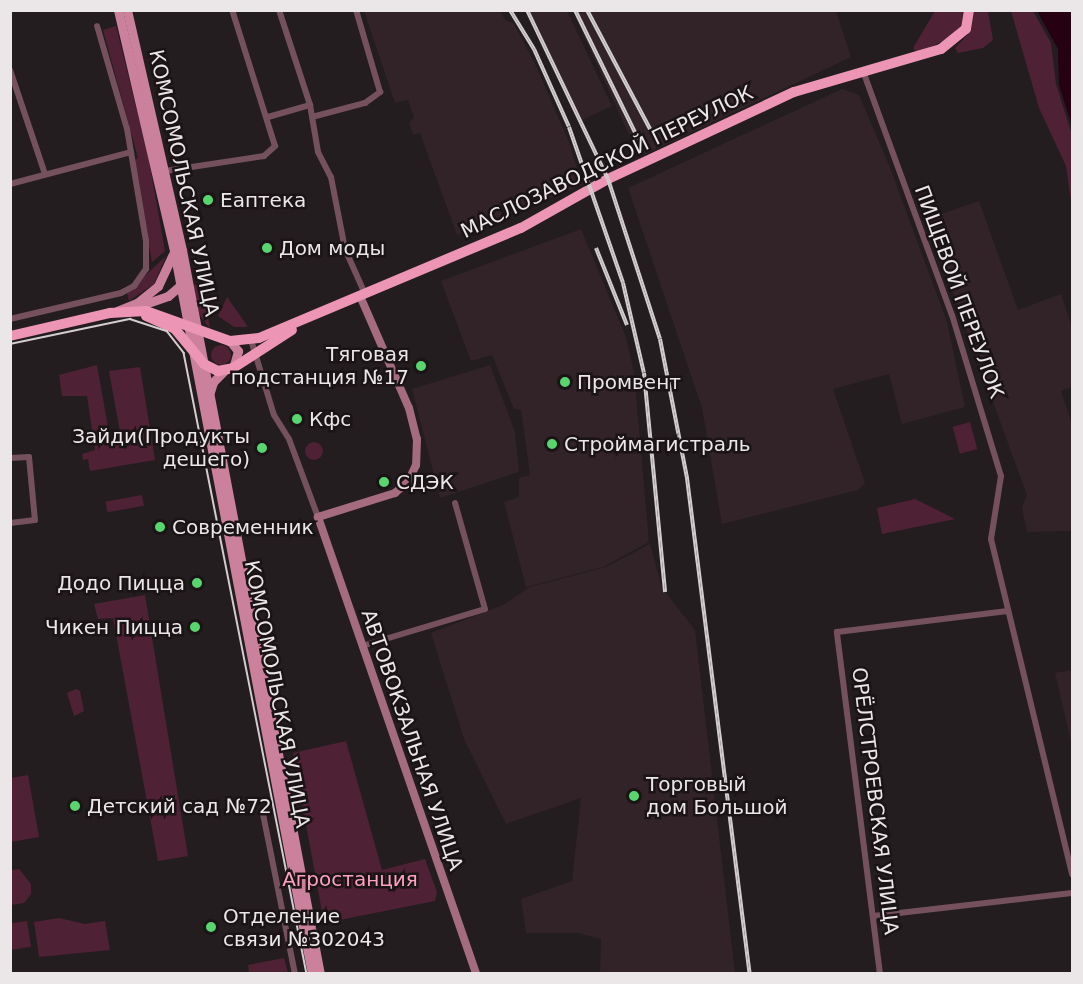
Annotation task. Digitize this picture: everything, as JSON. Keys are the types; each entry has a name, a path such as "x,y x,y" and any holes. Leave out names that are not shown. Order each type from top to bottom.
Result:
{"highway":[{"name":"МАСЛОЗАВОДСКОЙ ПЕРЕУЛОК","path":"225,339 251,340 302,322 521,228 608,179 786,96 934,51 959,37 969,21 969,10"},
{"path":"10,336 110,313 154,312 225,339"},
{"path":"110,313 160,321 196,346"},
{"name":"МАСЛОЗАВОДСКОЙ ПЕРЕУЛОК","path":"228,370 302,322"},
{"name":"КОМСОМОЛЬСКАЯ УЛИЦА","path":"196,346 204,364"},
{"path":"204,364 228,370"}],"main road":[{"name":"КОМСОМОЛЬСКАЯ УЛИЦА","path":"118,10 192,325"},
{"name":"КОМСОМОЛЬСКАЯ УЛИЦА","path":"127,10 165,171 187,278 192,325 312,974"},
{"path":"110,313 137,303 158,286 174,251"},
{"path":"110,313 158,301 181,286 187,278"},
{"path":"196,346 225,339 238,351 228,370 213,382 210,395"},
{"name":"КОМСОМОЛЬСКАЯ УЛИЦА","path":"204,364 320,974"}],"street":[{"path":"165,171 269,154 276,141 232,10"},
{"path":"279,10 310,105 318,153 331,177 335,214 345,249 409,408 417,439 416,465 408,482 395,493 318,517"},
{"path":"312,117 365,104 380,92 356,10"},
{"path":"10,319 119,294 141,278 148,253 130,152 97,26"},
{"path":"10,70 45,174"},
{"name":"ПИЩЕВОЙ ПЕРЕУЛОК","path":"864,71 986,418 1002,481 991,527 1008,611"},
{"path":"268,117 310,105"},
{"path":"10,184 130,152"},
{"name":"АВТОВОКЗАЛЬНАЯ УЛИЦА","path":"251,340 274,415 290,439 318,517 476,974"},
{"path":"10,458 29,457 35,520 10,523"},
{"path":"362,646 485,609 455,503"},
{"path":"1008,611 1072,874"},
{"name":"ОРЁЛСТРОЕВСКАЯ УЛИЦА","path":"880,974 837,632 1008,611"},
{"path":"263,814 295,974"},
{"path":"873,916 1072,893"}],"shaded area":[{"path":"364,11 500,11 505,20 514,24 536,66 569,142 582,185 457,235 420,133 413,135 409,122 414,118 408,100 395,103"},
{"path":"529,11 567,11 612,106 582,120"},
{"path":"573,11 836,11 851,57 639,157"},
{"path":"1037,11 1072,11 1072,126 1059,85 1058,49"},
{"path":"842,89 859,95 889,165 947,322 965,407 902,424 889,374 833,389 865,483 858,490 722,524 702,408 628,188"},
{"path":"979,201 1018,310 1061,294 1072,327 1072,387 1061,391 1072,424 1072,531 1027,532 1022,508 1027,495 926,219"},
{"path":"581,229 626,337 634,372 649,542 603,567 526,587 504,502 519,497 519,478 530,475 521,410 514,409 492,355 471,361 441,281"},
{"path":"490,365 515,432 519,472 440,498 412,389"},
{"path":"650,544 662,588 695,630 735,973 600,973 601,939 578,933 526,933 521,899 572,881 581,798 506,824 464,739 431,633 503,605 530,587 606,567"},
{"path":"1072,670 1072,747 1055,673"}],"green space":[{"path":"935,11 963,11 962,26 953,36 918,53 913,48"},
{"path":"974,11 988,11 993,40 983,48 958,53 955,48 971,31"},
{"path":"1011,11 1033,11 1051,43 1056,84 1072,135 1072,208 1066,166 1039,108"},
{"path":"116,26 148,155 165,251 152,262 134,160 138,158 103,30"},
{"path":"166,256 154,284 129,301 127,293"},
{"path":"202,283 210,329 199,314 193,285"},
{"path":"227,297 247,327 234,327 218,316"},
{"path":"221,345 228,348 231,355 228,362 221,365 214,362 211,355 214,348"},
{"path":"97,365 111,444 121,438 109,371 140,367 155,460 90,471 88,459 83,460 82,454 95,450 87,396 62,396 59,375"},
{"path":"970,422 977,449 960,454 953,427"},
{"path":"314,442 320,445 323,451 320,457 314,460 308,457 305,451 308,445"},
{"path":"142,495 144,506 107,512 106,501"},
{"path":"915,499 955,519 882,534 877,508"},
{"path":"145,595 188,856 158,861 113,618 98,619 94,604"},
{"path":"76,689 80,691 84,711 74,716 67,693"},
{"name":"Агростанция","path":"346,741 382,870 425,859 437,892 435,901 324,923 293,753"},
{"path":"28,775 39,837 11,842 11,778"},
{"path":"19,869 31,884 31,894 24,903 11,905 11,870"},
{"path":"59,918 85,924 105,921 110,950 39,957 34,922"},
{"path":"27,921 31,947 11,950 11,923"},
{"path":"284,958 288,973 249,973 248,965"}],"tram line":[{"path":"10,344 130,319 167,331 184,353 307,974"}],"railway":[{"path":"510,10 534,49 569,127 623,283 644,373 665,592"},
{"path":"527,10 608,179 660,339 687,478 750,974"},
{"path":"575,10 641,145"},
{"path":"587,10 650,129"},
{"path":"596,248 627,325"}],"place":[{"name":"Еаптека","path":"208,200"},
{"name":"Дом моды","path":"267,248"},
{"name":"Тяговая подстанция №17","path":"421,366"},
{"name":"Промвент","path":"565,382"},
{"name":"Кфс","path":"297,419"},
{"name":"Строймагистраль","path":"552,444"},
{"name":"Зайди(Продукты дешего)","path":"262,448"},
{"name":"СДЭК","path":"384,482"},
{"name":"Современник","path":"160,527"},
{"name":"Додо Пицца","path":"197,583"},
{"name":"Чикен Пицца","path":"195,627"},
{"name":"Торговый дом Большой","path":"634,796"},
{"name":"Детский сад №72","path":"75,806"},
{"name":"Отделение связи №302043","path":"211,927"}]}
